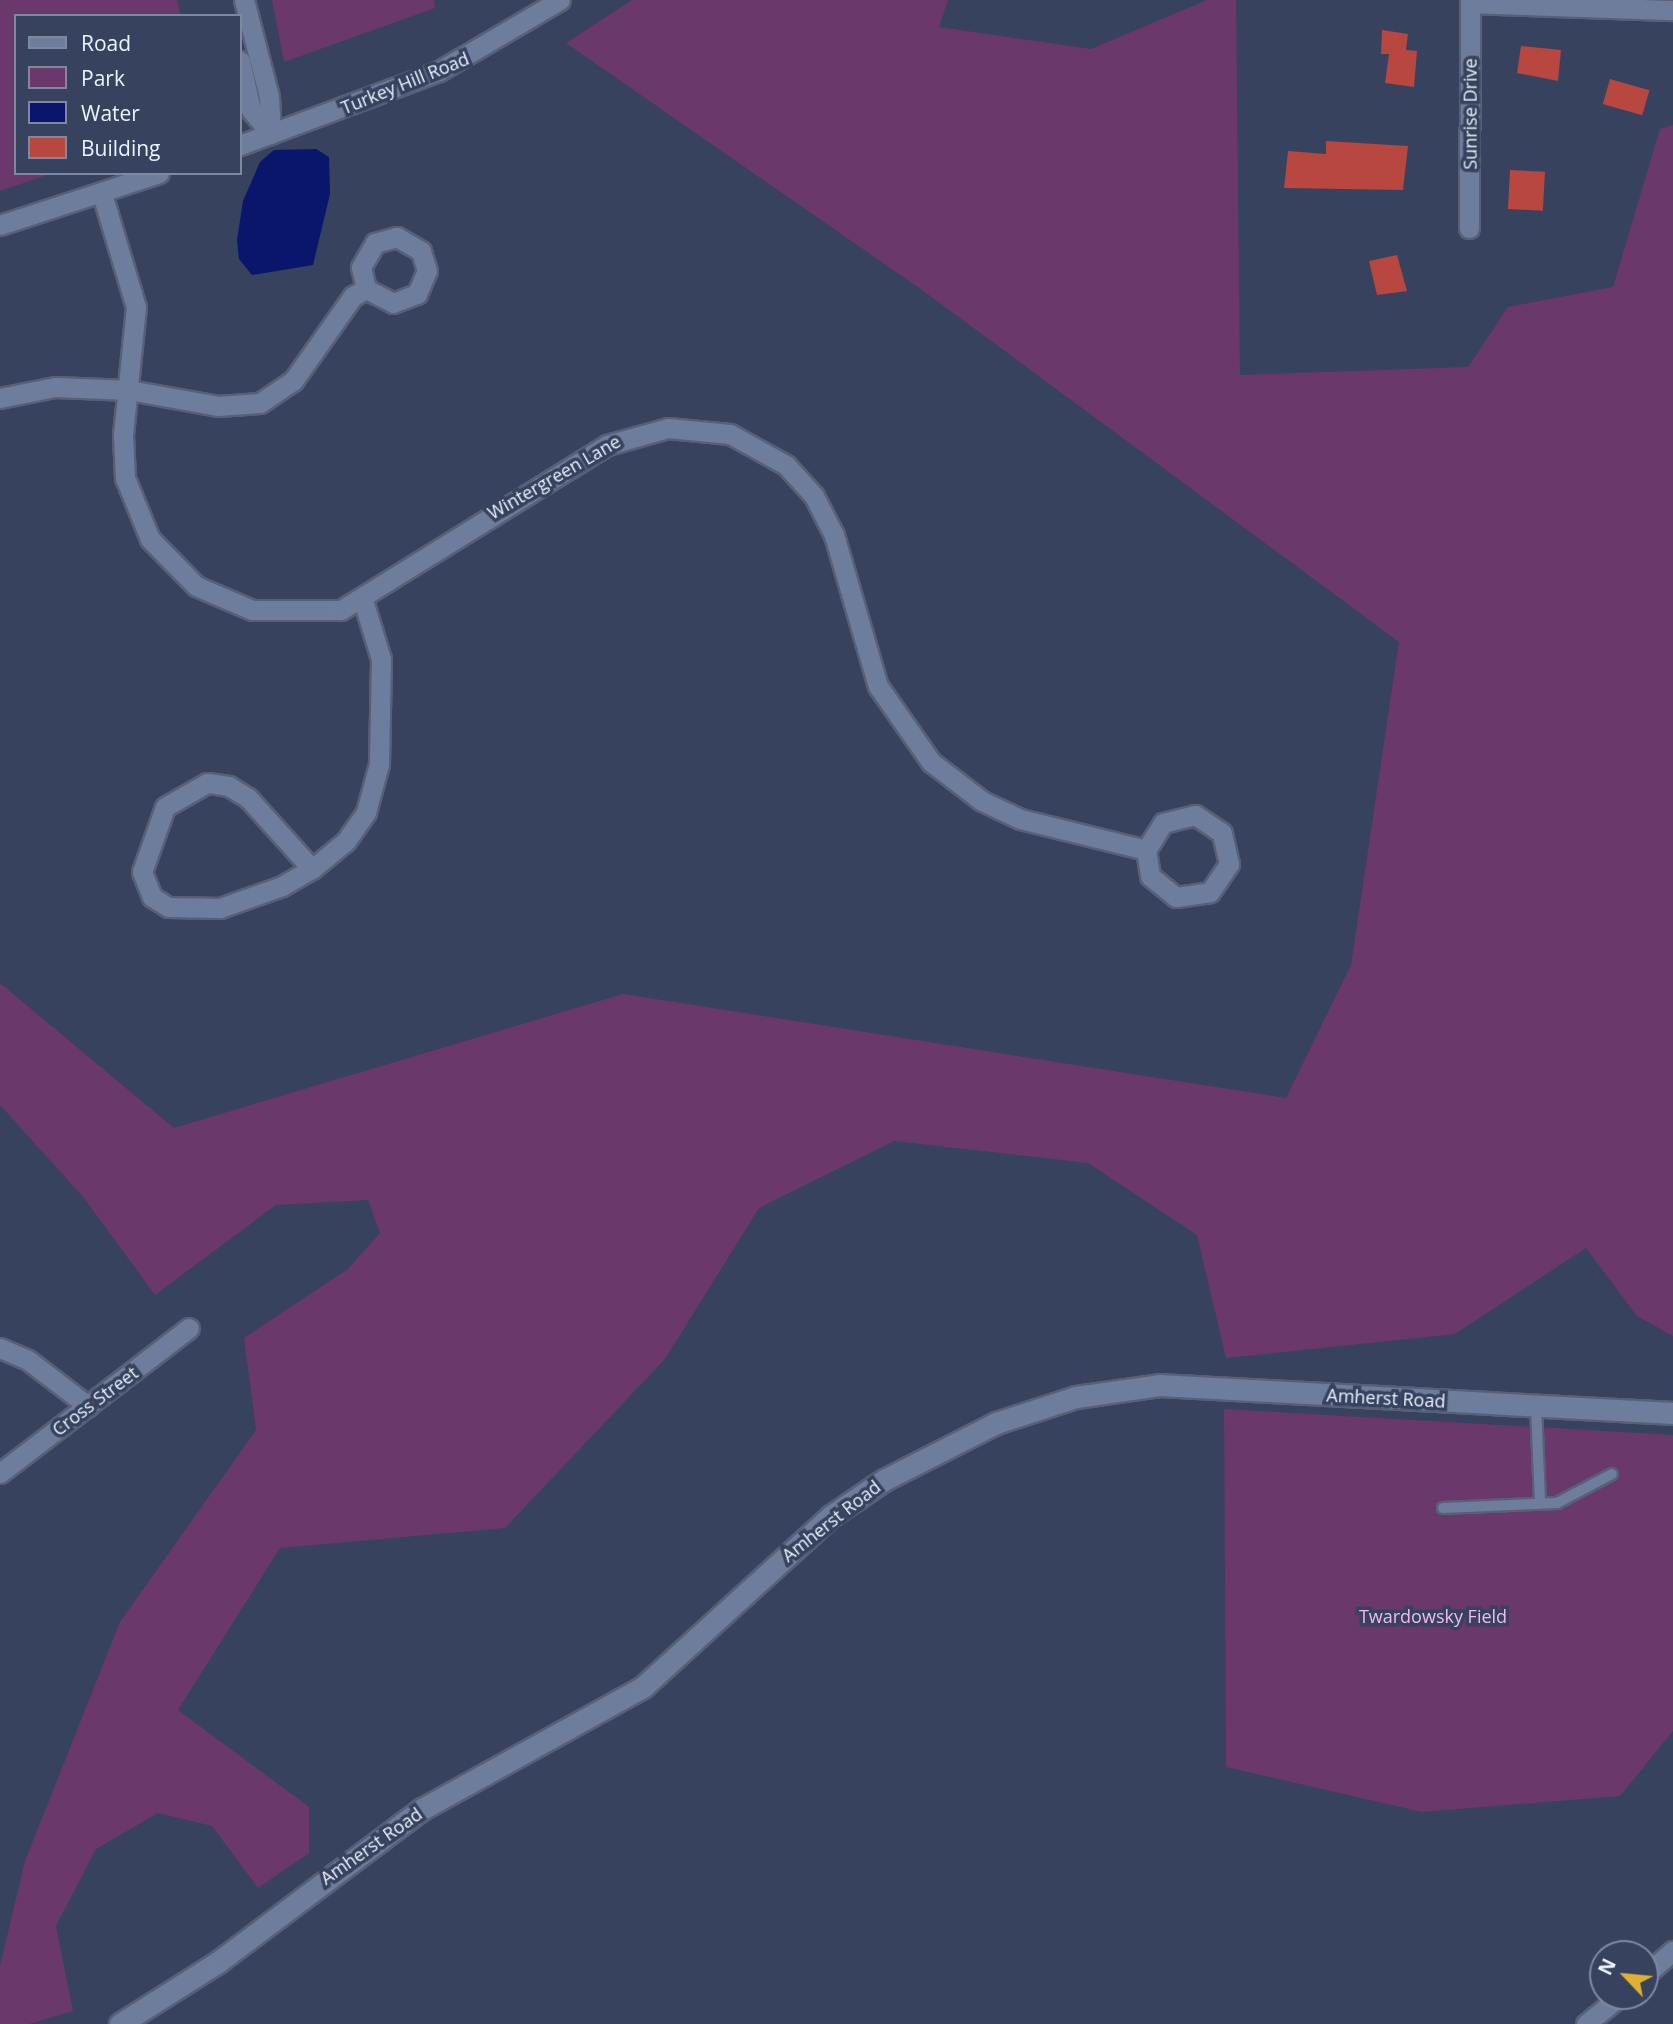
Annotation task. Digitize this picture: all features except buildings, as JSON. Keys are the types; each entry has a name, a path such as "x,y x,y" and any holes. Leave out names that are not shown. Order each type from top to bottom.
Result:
{"street":[{"path":"244,0 269,97 271,135"},
{"name":"Turkey Hill Road","path":"242,144 385,95 476,54 560,0"},
{"path":"1470,2 1673,10"},
{"name":"Sunrise Drive","path":"1469,228 1470,2"},
{"path":"242,70 251,110 271,135"},
{"path":"0,225 102,194 154,175"},
{"name":"Wintergreen Lane","path":"102,194 136,307 123,457 131,500 150,539 178,571 212,596 252,610 319,613 363,600 433,548 607,445 668,428 730,434 786,465 814,496 834,535 878,686 931,762 982,801 1020,819 1146,850"},
{"path":"0,398 55,387 129,390 218,406 271,399 293,381 348,302 366,289"},
{"path":"312,869 248,799 229,786 207,783 165,807 142,872 152,897 188,911 245,902 312,869 358,826 377,780 381,659 363,600"},
{"path":"1195,816 1222,833 1228,864 1210,892 1177,897 1155,883 1146,850 1163,823 1195,816"},
{"name":"Cross Street","path":"0,1473 189,1328"},
{"path":"0,1348 28,1360 88,1406"},
{"name":"Amherst Road","path":"120,2024 218,1962 422,1810 643,1687 831,1517 884,1480 996,1423 1076,1396 1159,1385 1673,1413"},
{"path":"1659,1963 1673,1951"},
{"path":"1586,2024 1603,2010"}],"lane":[{"path":"1536,1406 1540,1503"},
{"path":"1443,1508 1557,1503 1612,1474"}],"green space":[{"path":"0,0 177,0 180,14 14,14 14,175 47,175 0,191"},
{"path":"272,0 434,0 435,8 284,62"},
{"path":"632,0 948,0 939,27 1091,49 1207,0 1236,0 1240,375 1468,367 1508,307 1613,287 1660,129 1673,125 1673,1336 1637,1316 1586,1248 1455,1334 1226,1358 1197,1235 1088,1163 894,1141 759,1208 665,1359 505,1528 280,1548 178,1710 309,1807 309,1853 258,1888 212,1826 158,1813 96,1849 56,1926 73,2011 29,2024 0,2024 0,1966 25,1861 120,1622 256,1430 244,1338 348,1269 380,1233 368,1200 276,1205 155,1295 84,1198 0,1105 0,983 174,1128 623,994 1286,1098 1351,965 1399,642 922,290 566,43"},
{"name":"Twardowsky Field","path":"1224,1409 1673,1435 1673,1731 1620,1796 1422,1812 1226,1767"}],"water":[{"path":"316,149 329,157 330,194 313,265 252,275 239,259 237,240 243,201 260,162 274,150"}]}
